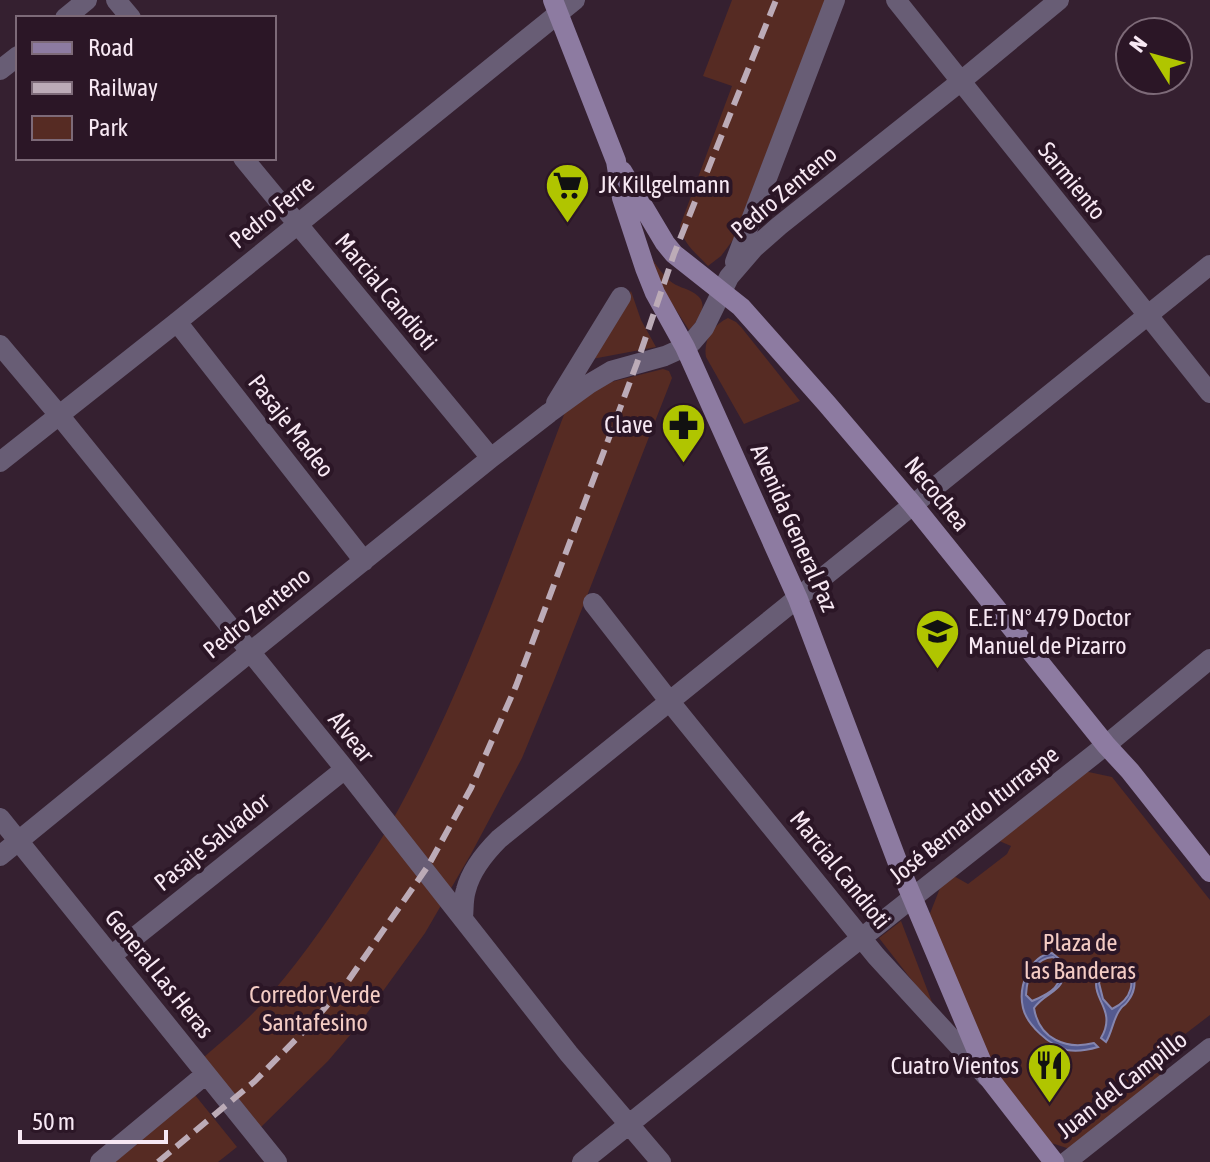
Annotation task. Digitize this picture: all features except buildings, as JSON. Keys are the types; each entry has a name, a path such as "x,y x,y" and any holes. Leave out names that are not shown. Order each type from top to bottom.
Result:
{"main road":[{"name":"Avenida General Paz","path":"556,6 616,161 622,198 655,293 685,347 798,599 899,866 988,1077"},
{"name":"Necochea","path":"616,161 674,254 726,284 913,505 1210,872"},
{"name":"Marcial Candioti","path":"988,1077 1054,1162"}],"street":[{"path":"67,16 87,0"},
{"path":"116,0 129,16"},
{"name":"Pedro Ferre","path":"0,462 297,225 556,6 575,0"},
{"path":"726,284 835,0"},
{"name":"Sarmiento","path":"896,0 1210,393"},
{"name":"Pedro Zenteno","path":"0,856 549,413 611,371 685,347 704,328 726,284 754,248 1059,0"},
{"path":"0,70 16,58"},
{"name":"Marcial Candioti","path":"245,160 491,458"},
{"path":"463,917 465,891 475,869 510,830 1210,265"},
{"name":"Pedro Zenteno","path":"549,413 621,297"},
{"name":"Pasaje Madeo","path":"177,322 364,561"},
{"name":"Alvear","path":"0,345 345,769 569,1054 661,1162"},
{"name":"Marcial Candioti","path":"593,603 876,956 988,1077"},
{"name":"José Bernardo Iturraspe","path":"582,1162 1210,659"},
{"name":"Pasaje Salvador","path":"111,956 345,769"},
{"name":"General Las Heras","path":"0,818 277,1162"},
{"name":"Juan del Campillo","path":"1066,1162 1210,1048"},
{"path":"100,1162 206,1074"}],"green space":[{"path":"732,0 825,0 733,240 721,256 708,266 687,243 680,226 732,86 703,76"},
{"path":"646,250 670,281 694,293 702,302 702,312 689,330 657,281"},
{"path":"631,291 641,320 656,347 592,359"},
{"path":"728,318 741,327 800,401 744,424 706,357 710,334"},
{"name":"Corredor Verde Santafesino","path":"663,369 669,371 672,378 553,683 522,758 471,854 425,933 357,1027 328,1061 259,1129 204,1057 252,1015 284,978 331,915 392,821 464,671 565,412 611,382"},
{"name":"Plaza de las Banderas","path":"1084,771 1112,777 1210,900 1210,1015 1150,1061 1149,1066 1167,1074 1070,1149 1045,1141 991,1075 929,916 942,883 952,875 968,884 1007,854 1011,846 997,840"},
{"path":"901,921 935,1010 879,938"},
{"path":"195,1095 237,1147 218,1162 113,1162"}],"water":[{"path":"1052,953 1063,962 1064,972 1060,985 1034,1008 1042,1028 1055,1040 1074,1045 1094,1043 1098,1047 1079,1051 1060,1048 1040,1034 1025,1015 1022,1000 1024,982 1031,966 1044,955","holes":["1053,957 1061,964 1060,978 1055,988 1032,1001 1026,995 1030,975 1036,965"]},
{"path":"1111,964 1119,964 1130,970 1134,981 1132,994 1117,1015 1106,1042 1101,1038 1106,1016 1096,982","holes":["1120,966 1126,971 1131,989 1124,1000 1112,1009 1103,999 1099,983 1105,973 1113,968"]}],"railway":[{"path":"158,1162 255,1081 348,981 428,866 471,788 516,686 637,363 674,254 776,0"}],"place":[{"name":"JK Killgelmann","path":"568,224"},
{"name":"Clave","path":"684,464"},
{"name":"E.E.T N° 479 Doctor Manuel de Pizarro","path":"937,671"},
{"name":"Cuatro Vientos","path":"1050,1105"}]}
